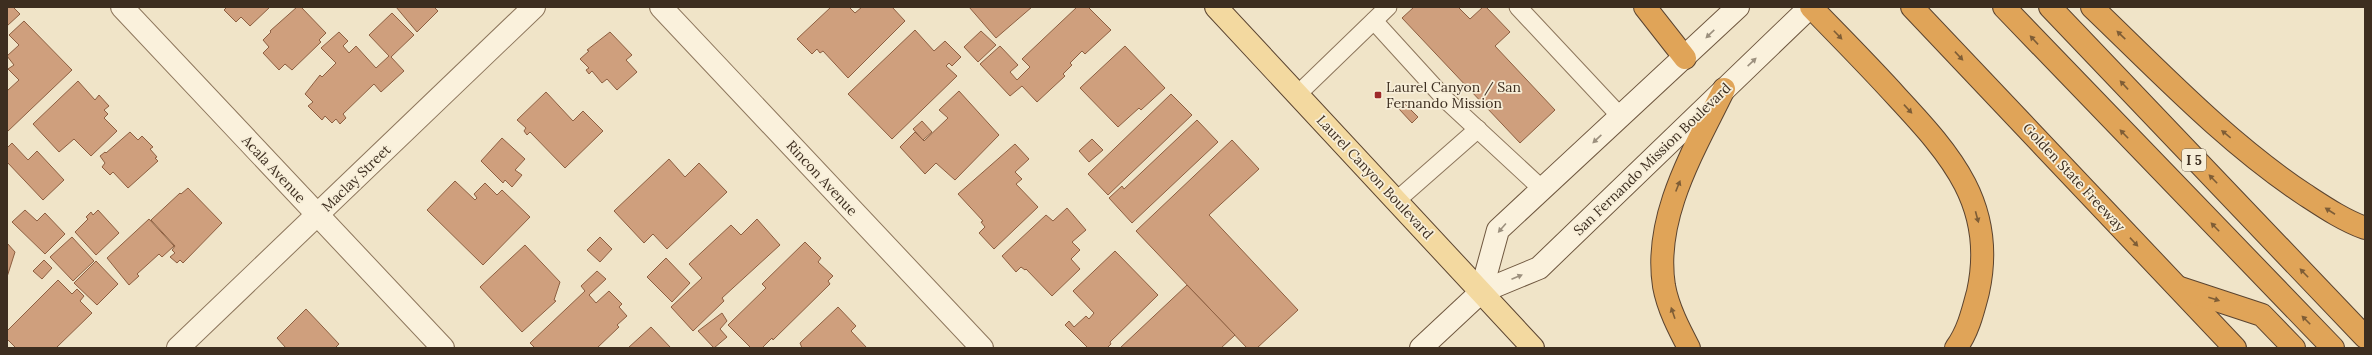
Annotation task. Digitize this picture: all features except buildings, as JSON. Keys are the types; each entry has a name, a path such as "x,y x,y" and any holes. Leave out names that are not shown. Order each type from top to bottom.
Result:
{"highway":[{"path":"1645,7 1685,58"},
{"path":"1811,7 1933,135 1956,164 1970,193 1976,215 1982,255 1980,284 1972,318 1956,348"},
{"name":"Golden State Freeway","path":"1912,7 2235,348"},
{"path":"2004,7 2333,348"},
{"name":"I 5","path":"2050,7 2365,337"},
{"path":"2092,7 2217,126 2281,179 2344,220 2365,228"},
{"path":"1689,348 1674,317 1664,286 1662,258 1667,224 1677,187 1724,89"},
{"path":"2177,286 2262,314 2294,348"}],"main road":[{"name":"Laurel Canyon Boulevard","path":"1216,7 1533,348"}],"street":[{"name":"Acala Avenue","path":"122,7 443,348"},
{"name":"Maclay Street","path":"178,348 534,7"},
{"name":"Rincon Avenue","path":"662,7 982,348"},
{"path":"1481,292 1498,230 1685,58 1738,7"},
{"name":"San Fernando Mission Boulevard","path":"1421,348 1481,292 1539,268 1811,7"}],"lane":[{"path":"1298,94 1388,7"},
{"path":"1518,7 1621,117"},
{"path":"1374,21 1446,100 1542,189"},
{"path":"1396,201 1478,130"}],"place":[{"name":"Laurel Canyon / San Fernando Mission","path":"1378,95"}]}
